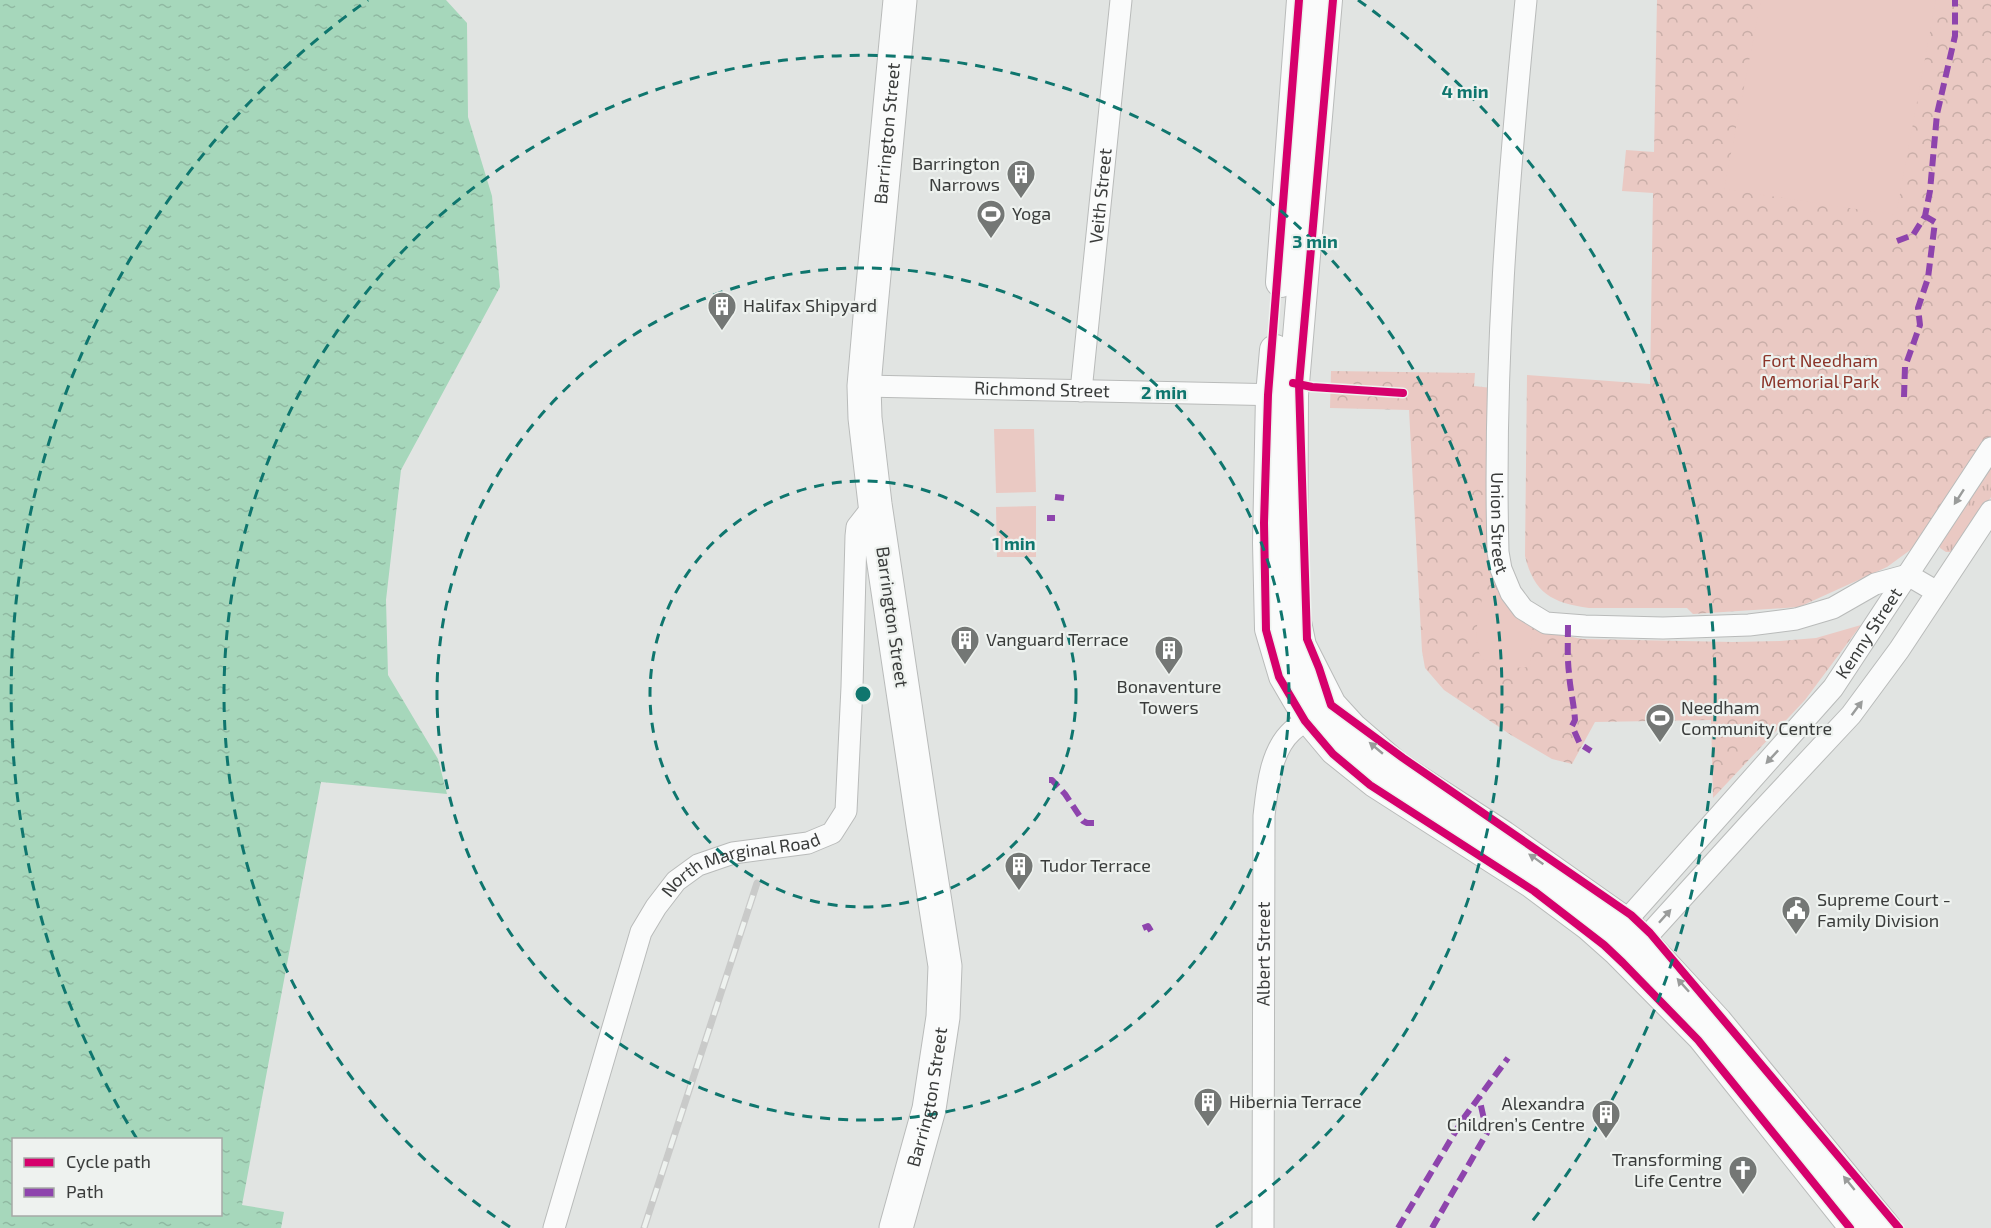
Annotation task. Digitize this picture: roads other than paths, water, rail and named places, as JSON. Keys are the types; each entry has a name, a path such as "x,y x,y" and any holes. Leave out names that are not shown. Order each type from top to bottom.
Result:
{"main road":[{"name":"Barrington Street","path":"896,1228 929,1109 943,1017 945,966 875,504 865,418 864,386 900,0"}],"street":[{"name":"Veith Street","path":"1081,391 1121,0"},
{"path":"1302,0 1282,395 1291,500 1292,603 1301,646 1320,712 1352,728 1397,767 1503,836 1717,1022 1886,1228"},
{"path":"1282,395 1327,0"},
{"name":"Union Street","path":"1526,0 1505,238 1498,399 1498,552 1501,569 1511,593 1523,609 1546,623 1663,628 1749,625 1796,619 1824,611 1875,584 1908,575"},
{"name":"Richmond Street","path":"864,386 1282,395"},
{"name":"Kenny Street","path":"1625,941 1698,838 1833,688 1991,448"},
{"name":"North Marginal Road","path":"554,1228 641,932 656,907 676,881 698,865 733,853 808,843 832,833 846,811 856,536 857,527 875,504"},
{"name":"Kenny Street","path":"1625,941 1718,858 1851,716 1899,650 1991,511"},
{"path":"1908,575 1937,592"},
{"name":"Albert Street","path":"1263,1228 1264,816 1267,786 1278,753 1290,733 1320,712"},
{"path":"1698,838 1718,858"},
{"path":"1625,941 1855,1228"}],"water":[{"path":"0,0 446,0 467,23 468,117 492,196 500,287 401,470 386,600 388,675 438,759 447,794 321,782 242,1205 284,1212 281,1228 0,1228"}],"railway":[{"path":"644,1228 757,883"}],"place":[{"name":"Barrington Narrows","path":"1021,200"},
{"name":"Yoga","path":"991,240"},
{"name":"Halifax Shipyard","path":"722,332"},
{"name":"Vanguard Terrace","path":"965,666"},
{"name":"Bonaventure Towers","path":"1169,676"},
{"name":"Needham Community Centre","path":"1660,744"},
{"name":"Tudor Terrace","path":"1019,892"},
{"name":"Supreme Court - Family Division","path":"1796,936"},
{"name":"Hibernia Terrace","path":"1208,1128"},
{"name":"Alexandra Children’s Centre","path":"1606,1140"},
{"name":"Transforming Life Centre","path":"1743,1196"}],"park label":[{"name":"Fort Needham Memorial Park","path":"1820,371"}]}
